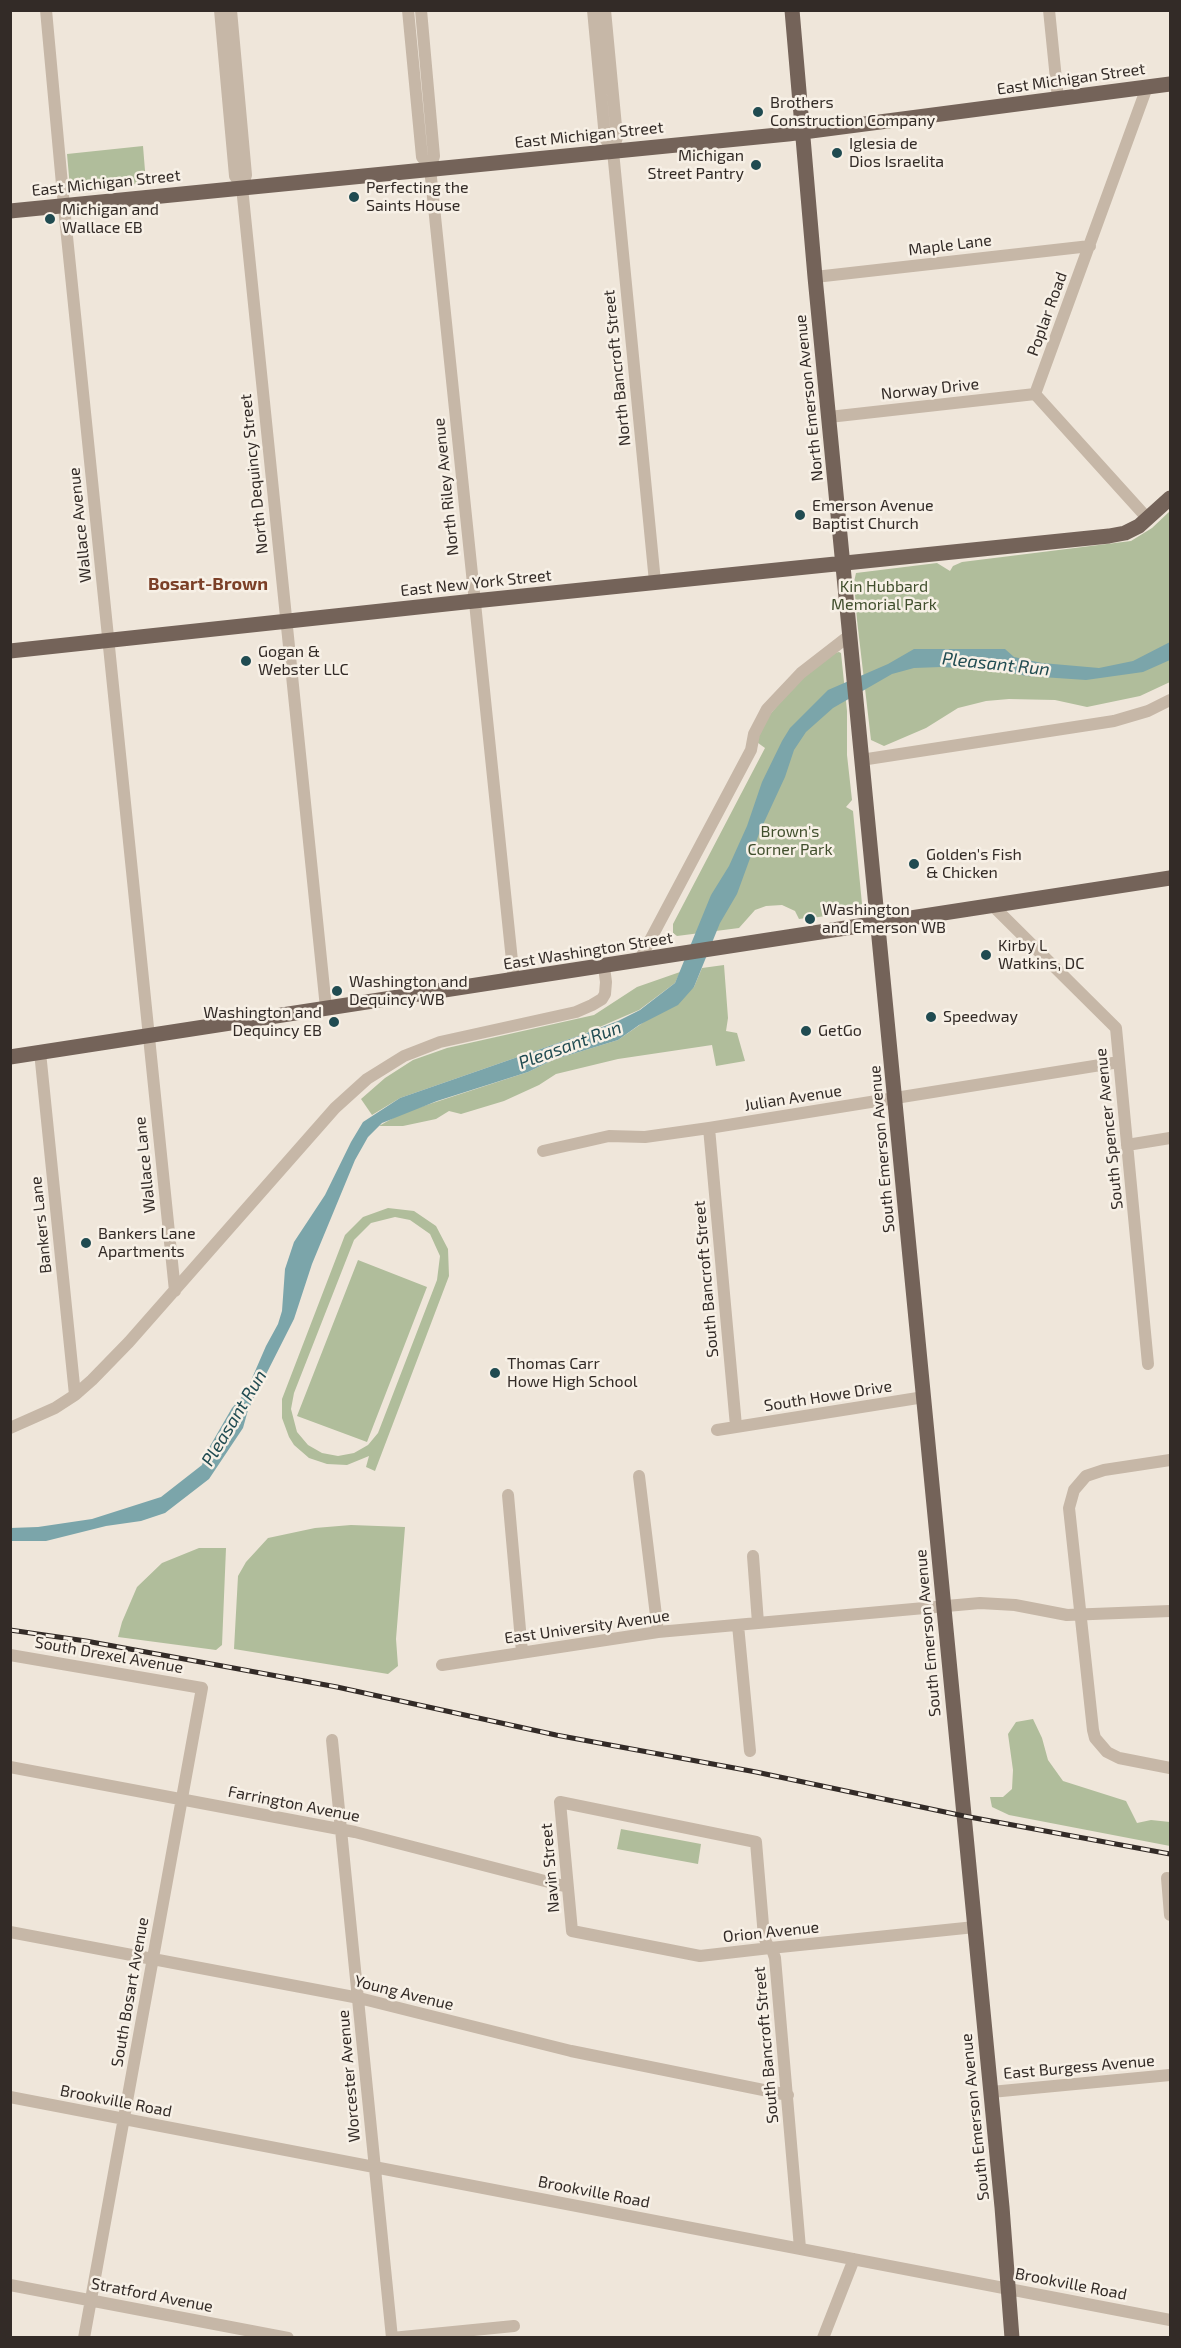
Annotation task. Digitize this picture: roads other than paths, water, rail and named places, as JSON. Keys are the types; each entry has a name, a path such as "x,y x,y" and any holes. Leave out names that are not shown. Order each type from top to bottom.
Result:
{"main road":[{"name":"North Emerson Avenue","path":"792,10 815,277 878,925"},
{"name":"East Michigan Street","path":"10,211 802,132 1170,84"},
{"name":"East New York Street","path":"10,651 1109,536 1130,531 1148,519 1170,498"},
{"name":"East Washington Street","path":"10,1057 639,962 1170,878"},
{"name":"South Emerson Avenue","path":"878,925 991,2092 1012,2337"}],"street":[{"name":"Wallace Avenue","path":"46,10 63,205 149,1035"},
{"name":"North Dequincy Street","path":"220,10 227,27"},
{"name":"North Dequincy Street","path":"231,10 227,27 235,176 242,187 326,1008"},
{"name":"North Riley Avenue","path":"408,10 422,157 430,168"},
{"name":"North Riley Avenue","path":"421,10 434,156 430,168 514,980"},
{"name":"North Bancroft Street","path":"593,10 605,138 613,151"},
{"name":"North Bancroft Street","path":"605,10 617,137 613,151 655,582"},
{"path":"1049,10 1058,99"},
{"name":"Poplar Road","path":"1035,394 1147,87"},
{"name":"Maple Lane","path":"815,277 1090,246"},
{"path":"1035,394 1148,519"},
{"name":"Norway Drive","path":"829,417 1035,394"},
{"path":"639,962 751,750 753,734 767,709 801,673 850,635"},
{"path":"861,760 1114,721 1142,713 1170,700"},
{"name":"South Spencer Avenue","path":"993,906 1116,1028 1148,1364"},
{"path":"10,1428 35,1419 75,1395 129,1342 335,1108 371,1076 404,1056 440,1042 576,1012 592,1005 602,999 605,994 604,967"},
{"name":"Wallace Lane","path":"149,1035 175,1291"},
{"name":"Bankers Lane","path":"40,1052 75,1395"},
{"name":"Julian Avenue","path":"543,1151 609,1136 645,1137 709,1128 1119,1062"},
{"name":"South Bancroft Street","path":"709,1128 736,1426"},
{"path":"1127,1145 1170,1138"},
{"name":"South Howe Drive","path":"717,1430 924,1397"},
{"path":"1170,1460 1095,1472 1086,1476 1074,1490 1070,1508 1093,1730 1098,1742 1107,1752 1119,1758 1170,1768"},
{"path":"639,1476 658,1632"},
{"path":"508,1495 522,1652"},
{"path":"753,1556 758,1623"},
{"path":"944,1607 994,1603 1058,1614 1080,1615 1170,1611"},
{"name":"East University Avenue","path":"442,1665 658,1632 944,1607"},
{"path":"738,1625 750,1751"},
{"name":"South Drexel Avenue","path":"10,1655 202,1688"},
{"name":"South Bosart Avenue","path":"84,2337 202,1688"},
{"name":"Worcester Avenue","path":"332,1740 392,2337"},
{"name":"Farrington Avenue","path":"10,1767 342,1830 568,1887"},
{"name":"Navin Street","path":"572,1931 560,1802 756,1842"},
{"name":"South Bancroft Street","path":"756,1842 764,1937 775,1958 800,2248"},
{"path":"1167,1878 1170,1916"},
{"name":"Orion Avenue","path":"572,1931 700,1956 975,1927"},
{"name":"Young Avenue","path":"10,1932 358,1998 571,2051 788,2094"},
{"name":"East Burgess Avenue","path":"991,2092 1170,2075"},
{"name":"Brookville Road","path":"10,2097 1170,2320"},
{"path":"822,2337 854,2259"},
{"name":"Stratford Avenue","path":"10,2285 288,2337"},
{"path":"392,2337 514,2326"}],"water":[{"name":"Pleasant Run","path":"1170,642 1170,660 1143,672 1086,680 1027,676 1002,671 941,667 914,668 892,674 833,708 806,732 794,750 785,777 760,831 737,894 720,923 694,987 678,1005 639,1025 618,1040 553,1060 528,1072 437,1101 382,1123 368,1137 355,1160 312,1264 294,1319 248,1410 243,1428 209,1479 165,1513 141,1521 106,1526 46,1541 11,1541 10,1528 38,1527 92,1519 161,1497 202,1465 206,1453 232,1408 246,1392 278,1324 282,1311 285,1269 294,1242 325,1195 363,1122 400,1098 618,1021 640,1010 675,983 711,895 729,866 747,826 762,782 782,741 790,728 828,690 888,664 914,649 1005,649 1014,657 1042,663 1099,668 1133,661"}],"railway":[{"path":"10,1630 86,1641 337,1687 556,1735 756,1772 964,1816 1170,1854"}],"place":[{"name":"Brothers Construction Company","path":"758,112"},
{"name":"Iglesia de Dios Israelita","path":"837,153"},
{"name":"Michigan Street Pantry","path":"756,165"},
{"name":"Perfecting the Saints House","path":"354,197"},
{"name":"Michigan and Wallace EB","path":"50,219"},
{"name":"Emerson Avenue Baptist Church","path":"800,515"},
{"name":"Gogan & Webster LLC","path":"246,661"},
{"name":"Golden's Fish & Chicken","path":"914,864"},
{"name":"Washington and Emerson WB","path":"810,919"},
{"name":"Kirby L Watkins, DC","path":"986,955"},
{"name":"Washington and Dequincy WB","path":"337,991"},
{"name":"Speedway","path":"931,1017"},
{"name":"Washington and Dequincy EB","path":"334,1022"},
{"name":"GetGo","path":"806,1031"},
{"name":"Bankers Lane Apartments","path":"86,1243"},
{"name":"Thomas Carr Howe High School","path":"495,1373"}],"district":[{"name":"Bosart-Brown","path":"208,584"}],"park label":[{"name":"Kin Hubbard Memorial Park","path":"884,596"},
{"name":"Brown's Corner Park","path":"790,841"}]}
